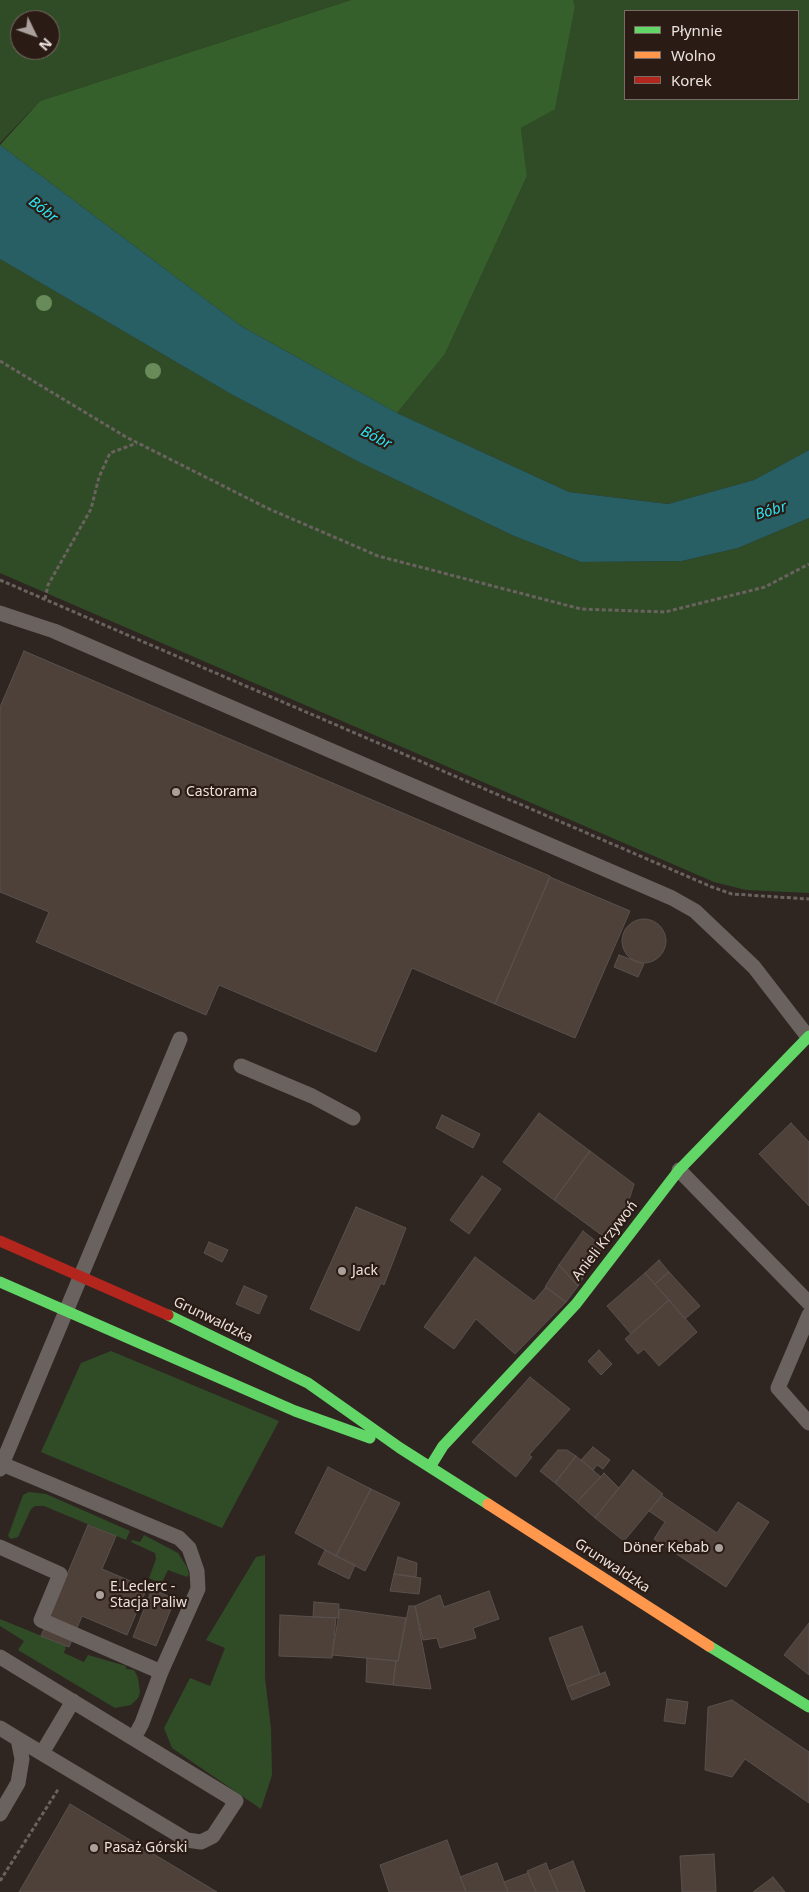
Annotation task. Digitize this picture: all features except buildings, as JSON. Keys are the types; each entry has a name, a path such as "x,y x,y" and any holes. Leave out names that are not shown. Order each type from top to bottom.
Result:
{"street":[{"name":"Anieli Krzywoń","path":"430,1468 444,1446 576,1304 679,1170 808,1037"},
{"name":"Grunwaldzka","path":"0,1241 156,1309 308,1383 430,1468 675,1625 809,1706"},
{"name":"Grunwaldzka","path":"0,1282 65,1310 293,1417 400,1448"}],"lane":[{"path":"0,613 54,631 672,898 701,916 754,967 808,1037"},
{"path":"134,1738 198,1589 194,1562 189,1548 179,1538 21,1472 1,1466 180,1038"},
{"path":"241,1066 312,1096 354,1118"},
{"path":"679,1170 809,1304"},
{"path":"809,1315 778,1388 809,1423"},
{"path":"0,1548 60,1574 41,1620 161,1672"},
{"path":"0,1657 236,1800 213,1836 201,1842 187,1840 0,1728"},
{"path":"42,1753 73,1701"},
{"path":"0,1814 18,1783 22,1759 18,1739"}],"path":[{"path":"0,361 138,443 267,508 378,556 581,609 665,612 765,587 809,564"},
{"path":"45,599 48,585 91,509 99,477 110,453 138,443"},
{"path":"0,580 712,887 732,894 809,899"},
{"path":"0,1880 70,1769"}],"green space":[{"path":"0,0 351,0 40,101 0,143"},
{"path":"351,0 573,0 575,7 555,109 521,128 527,176 445,354 397,413 241,326 0,145 40,101"},
{"path":"573,0 809,0 809,450 754,480 668,504 569,492 397,413 445,354 527,176 521,128 555,108 575,7"},
{"path":"0,259 231,394 361,463 514,536 581,562 682,561 738,548 809,518 809,893 746,890 714,882 0,573"},
{"path":"111,1351 279,1421 222,1528 41,1452 81,1363"},
{"path":"29,1492 46,1494 130,1531 126,1540 44,1506 35,1506 31,1509 18,1537 11,1539 8,1536 23,1495"},
{"path":"144,1535 178,1553 187,1567 189,1574 187,1577 168,1570 161,1584 149,1578 156,1559 155,1553 131,1542 132,1540 140,1542"},
{"path":"265,1555 265,1678 271,1729 272,1775 261,1809 172,1748 164,1728 190,1678 210,1686 225,1648 206,1640 256,1557"},
{"path":"0,1619 66,1646 64,1653 84,1662 88,1655 126,1666 126,1669 134,1670 138,1678 140,1692 138,1698 131,1705 115,1708 18,1650 24,1641 0,1626"}],"water":[{"name":"Bóbr","path":"0,145 241,326 397,413 569,492 668,504 754,480 809,450 809,518 738,548 682,561 581,562 514,536 361,463 231,394 0,259"}],"traffic: fast":[{"path":"430,1467 443,1446 576,1304 679,1170 809,1036"},
{"path":"0,1282 295,1411 370,1438"},
{"path":"168,1315 308,1383 400,1448 488,1504"},
{"path":"709,1646 809,1707"}],"traffic: slow":[{"path":"488,1504 709,1646"}],"traffic: jam":[{"path":"0,1241 168,1315"}],"place":[{"name":"Castorama","path":"176,792"},
{"name":"Jack","path":"342,1271"},
{"name":"Döner Kebab","path":"719,1548"},
{"name":"E.Leclerc - Stacja Paliw","path":"100,1595"},
{"name":"Pasaż Górski","path":"94,1848"}]}
